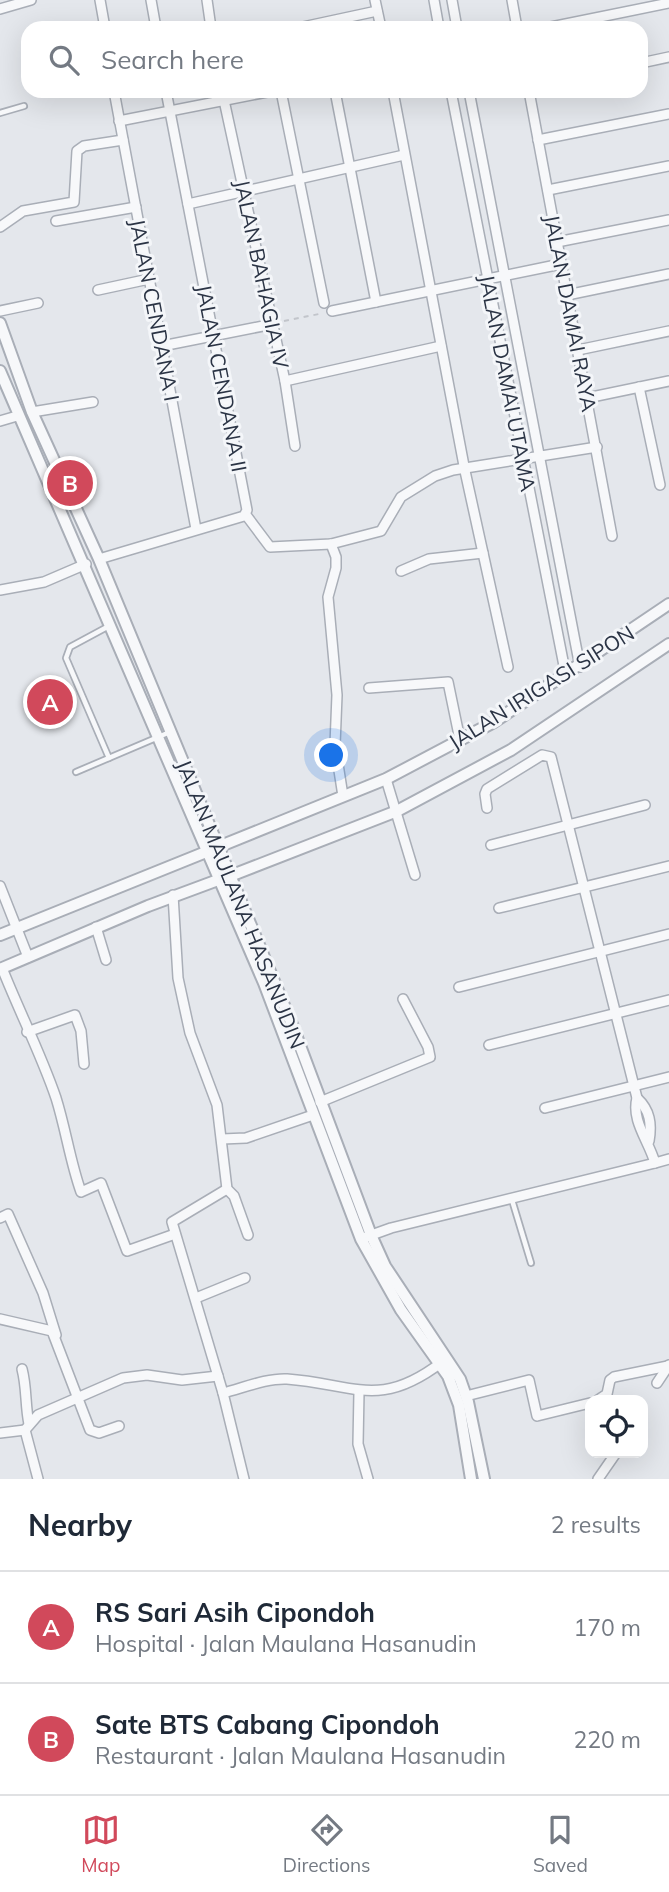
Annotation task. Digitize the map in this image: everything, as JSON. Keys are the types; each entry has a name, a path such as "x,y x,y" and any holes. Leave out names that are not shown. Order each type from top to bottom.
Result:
{"street":[{"path":"0,9 32,0"},
{"path":"100,0 104,21"},
{"path":"151,0 155,21"},
{"path":"206,0 210,21"},
{"path":"375,0 379,21"},
{"path":"435,0 438,21"},
{"path":"452,0 456,21"},
{"path":"512,0 516,21"},
{"path":"581,21 669,4"},
{"path":"333,21 377,12"},
{"path":"648,62 669,57"},
{"name":"JALAN CENDANA I","path":"115,98 196,529"},
{"name":"JALAN CENDANA II","path":"167,98 247,505 246,514"},
{"path":"119,121 224,98"},
{"name":"JALAN BAHAGIA IV","path":"224,98 285,381 295,446"},
{"path":"282,98 327,309 376,302 561,264"},
{"path":"336,98 376,302"},
{"path":"394,98 465,471 508,667"},
{"name":"JALAN DAMAI UTAMA","path":"452,98 566,676"},
{"name":"JALAN DAMAI UTAMA","path":"470,98 580,667"},
{"name":"JALAN DAMAI RAYA","path":"529,98 612,536"},
{"path":"538,141 669,114"},
{"path":"0,227 23,211 74,202 77,151 85,146 123,140"},
{"path":"188,204 404,155"},
{"path":"548,190 669,166"},
{"path":"56,221 135,207"},
{"path":"557,242 669,220"},
{"path":"567,295 669,274"},
{"path":"98,290 149,279"},
{"path":"0,311 38,303"},
{"name":"JALAN MAULANA HASANUDIN","path":"0,323 32,412 99,559 218,849 220,876 264,983 309,1117 370,1236"},
{"path":"162,346 273,324"},
{"path":"578,350 669,331"},
{"path":"285,381 441,346"},
{"name":"JALAN MAULANA HASANUDIN","path":"0,371 110,626 153,740 203,855 220,876 293,1027 370,1236 401,1311 439,1364 467,1396 484,1479"},
{"path":"587,398 669,381"},
{"path":"639,387 660,485"},
{"path":"0,421 32,412 93,402"},
{"path":"0,590 44,582 99,559 246,514 270,547 331,544 381,531 401,497 435,476 597,447"},
{"path":"331,544 336,557 336,568 328,597 337,695 335,745 343,796"},
{"path":"401,571 429,559 483,553"},
{"name":"JALAN IRIGASI SIPON","path":"218,849 387,780 566,676 669,604"},
{"name":"JALAN IRIGASI SIPON","path":"1,969 220,876 397,809 511,750 669,644"},
{"path":"369,688 447,681 451,686 453,718 460,740"},
{"path":"142,705 156,698"},
{"path":"487,808 485,794 488,789 547,755 552,759 634,1085 637,1098 634,1109 640,1130 649,1141 655,1163"},
{"path":"387,780 415,875"},
{"path":"491,845 645,805"},
{"path":"0,935 203,855"},
{"path":"499,908 669,866"},
{"path":"0,886 27,956"},
{"path":"179,893 180,989 196,1052 217,1105 228,1189 234,1196 248,1235"},
{"path":"96,927 106,960"},
{"path":"459,987 669,934"},
{"path":"1,969 55,1097 68,1144 68,1158 81,1192 101,1183 127,1251 175,1234"},
{"path":"320,1102 430,1057 403,999"},
{"path":"489,1045 669,1000"},
{"path":"27,1032 75,1015 81,1031 84,1064"},
{"path":"545,1108 669,1077"},
{"path":"222,1139 246,1138 309,1117"},
{"path":"370,1236 391,1228 669,1159"},
{"path":"228,1189 172,1222 223,1393 244,1479"},
{"path":"0,1218 8,1214 43,1293 76,1399 93,1433 119,1426"},
{"path":"196,1298 245,1278"},
{"path":"0,1319 40,1326 57,1336"},
{"path":"223,1393 286,1379 359,1392 398,1388 439,1364"},
{"name":"JALAN MAULANA HASANUDIN","path":"439,1364 456,1395 471,1479"},
{"path":"657,1383 669,1365"},
{"path":"606,1395 610,1380 614,1377 669,1365"},
{"path":"22,1369 26,1385 23,1397 27,1427 38,1479"},
{"path":"0,1433 27,1427 38,1415 134,1375 182,1380 218,1376"},
{"path":"467,1396 529,1380 537,1416 585,1404"},
{"path":"359,1392 358,1444 368,1479"},
{"path":"598,1479 613,1458"}],"lane":[{"path":"0,113 24,106"},
{"path":"109,758 66,659 70,647 110,626"},
{"path":"76,772 171,732"},
{"path":"512,1199 531,1263"}],"path":[{"path":"273,324 327,309"}],"place":[{"name":"Sate BTS Cabang Cipondoh","path":"70,483"},
{"name":"RS Sari Asih Cipondoh","path":"50,702"}]}
